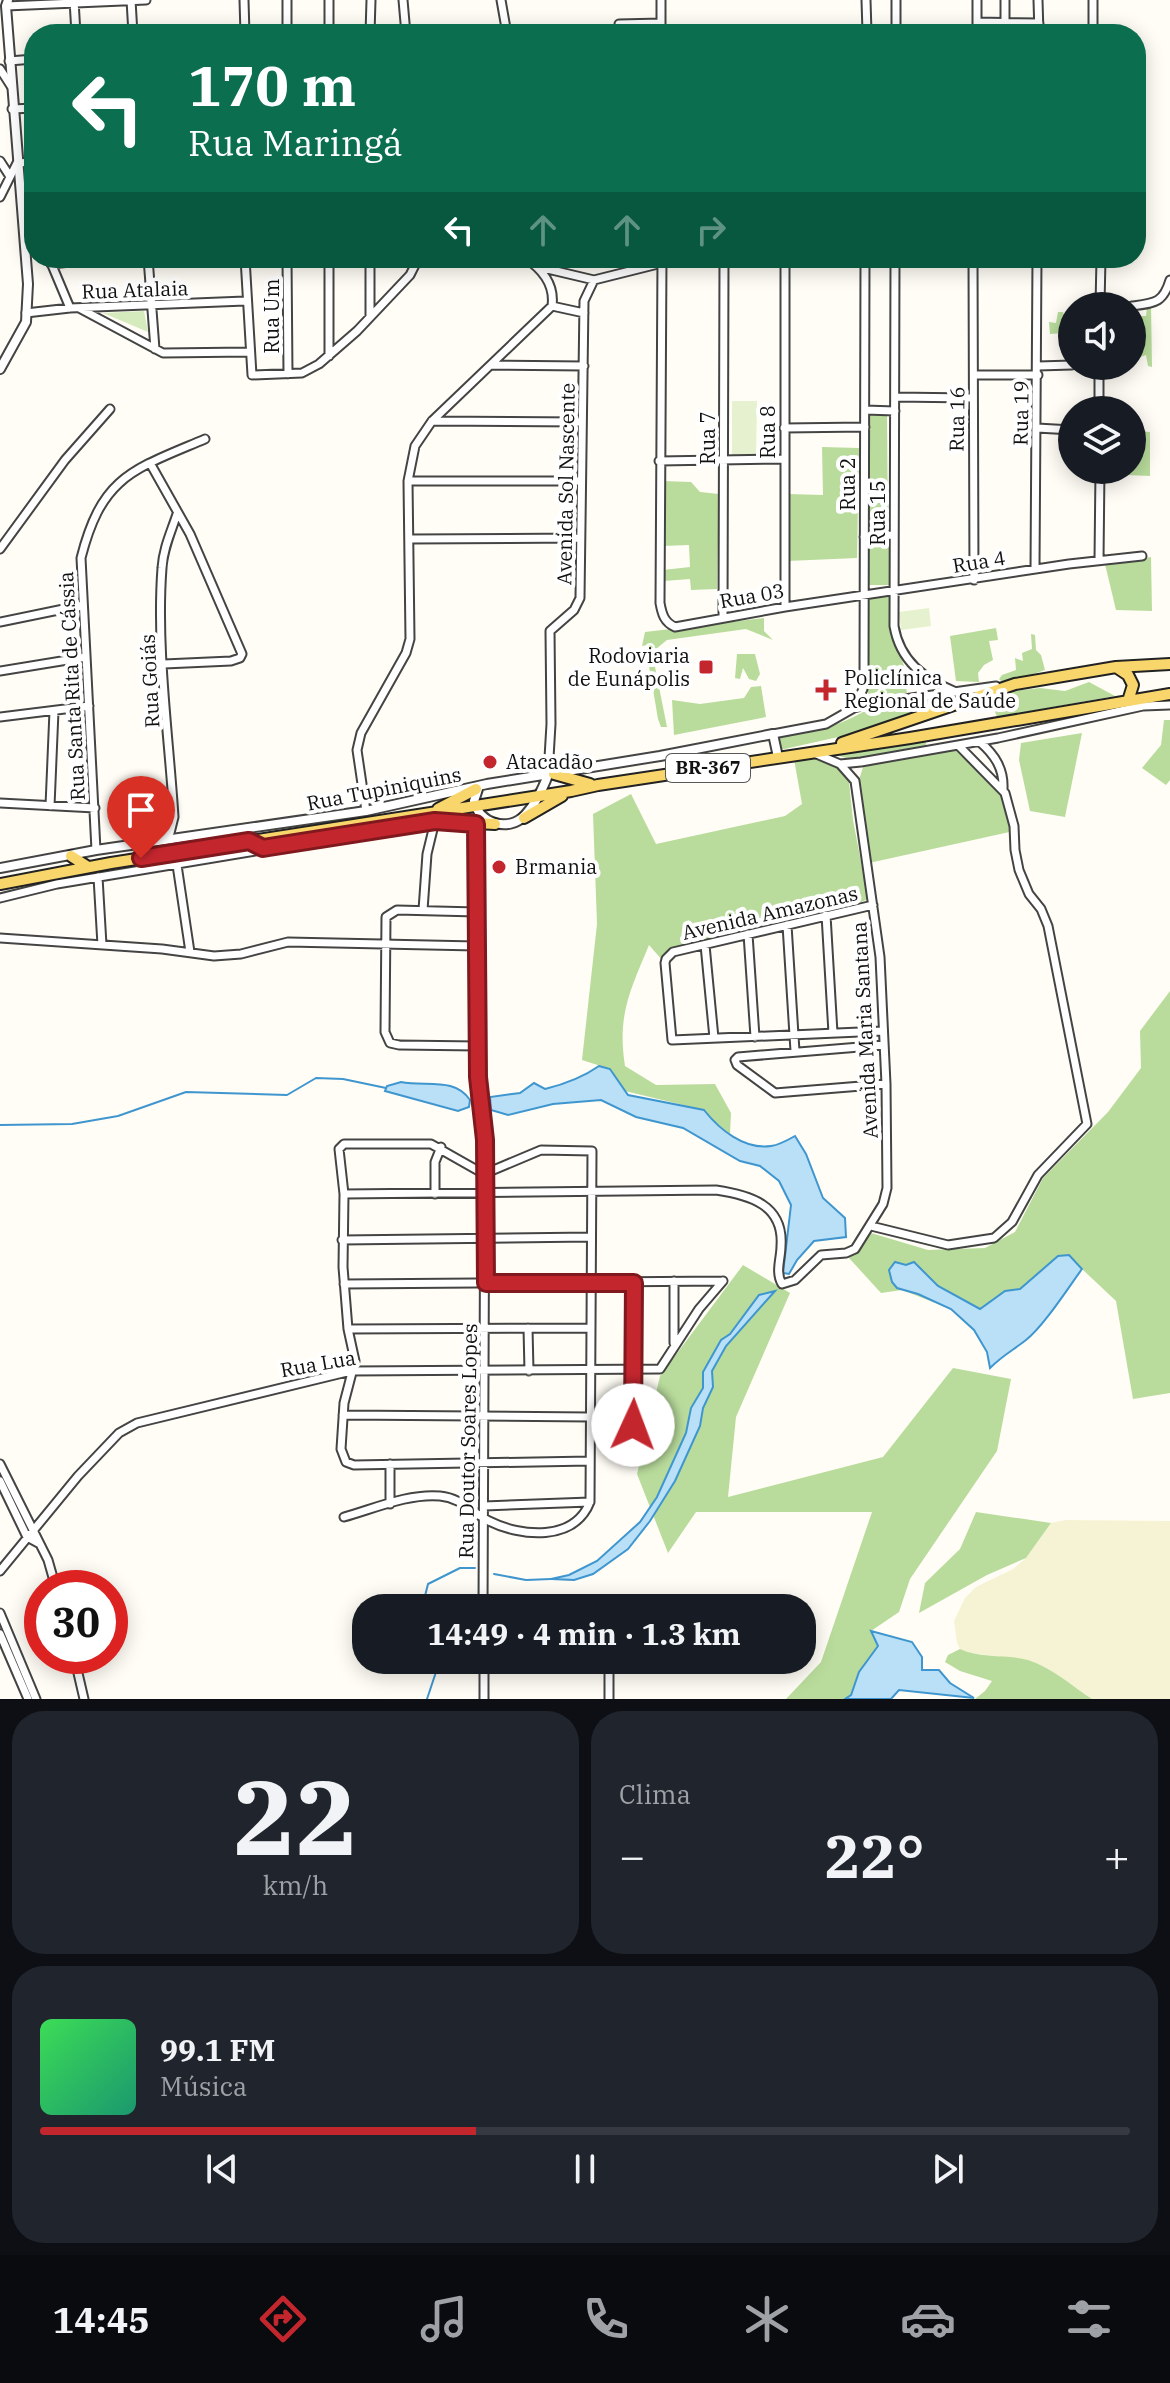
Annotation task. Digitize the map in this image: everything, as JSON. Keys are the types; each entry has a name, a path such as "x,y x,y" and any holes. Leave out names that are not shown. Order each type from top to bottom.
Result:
{"main road":[{"name":"BR-367","path":"815,751 1015,684 1116,667 1170,664"},
{"path":"1116,667 1128,675 1133,685 1128,701"},
{"name":"BR-367","path":"0,884 249,841 367,823 432,817 474,805 1170,694"},
{"path":"551,774 598,785"},
{"path":"432,817 478,787"},
{"path":"524,818 571,791"},
{"path":"432,817 460,817 476,823 495,824"},
{"path":"71,856 88,867"}],"street":[{"path":"131,0 132,24"},
{"path":"24,197 12,109 7,3 146,0"},
{"path":"244,0 245,24"},
{"path":"287,0 287,24"},
{"path":"329,0 329,24"},
{"path":"370,24 371,0"},
{"path":"403,0 405,24"},
{"path":"501,0 505,24"},
{"path":"619,24 661,23 661,0"},
{"path":"866,0 867,24"},
{"path":"896,0 896,24"},
{"path":"977,0 977,22 1039,23 1038,0"},
{"path":"1005,0 1005,22"},
{"path":"1093,0 1093,24"},
{"path":"74,2 75,24"},
{"path":"9,61 24,60"},
{"path":"0,69 11,86"},
{"path":"12,109 24,108"},
{"path":"0,161 9,175"},
{"path":"17,163 24,163"},
{"path":"0,197 17,163"},
{"path":"0,369 24,329 28,268"},
{"path":"54,268 74,308 163,353 249,352"},
{"path":"149,268 155,349"},
{"path":"245,268 252,375 302,373 329,356 370,317 414,268"},
{"name":"Rua Um","path":"287,268 288,374"},
{"path":"329,268 329,356"},
{"path":"370,268 370,317"},
{"path":"366,811 357,750 361,733 406,653 410,639 408,481 415,446 432,421 552,306 554,296 540,268"},
{"path":"543,268 594,280 635,268"},
{"path":"662,268 659,461 784,459"},
{"name":"Rua 7","path":"723,617 724,268"},
{"name":"Rua 8","path":"785,268 785,607"},
{"name":"Rua 2","path":"854,708 863,689 864,677 865,268"},
{"name":"Rua 15","path":"895,268 893,535 896,639 914,667 956,692"},
{"name":"Rua 16","path":"973,268 974,580"},
{"name":"Rua 19","path":"1035,569 1037,268"},
{"path":"1100,292 1101,268"},
{"name":"Avenida Sol Nascente","path":"551,774 549,635 552,628 578,604 581,586 584,301 594,280"},
{"path":"1146,303 1159,301 1165,295 1170,280"},
{"name":"Rua Atalaia","path":"26,313 245,301"},
{"path":"552,306 584,313"},
{"path":"491,365 584,366"},
{"path":"974,375 1058,367"},
{"path":"895,397 972,398"},
{"path":"0,549 65,460 110,409"},
{"path":"865,410 895,411"},
{"path":"432,421 582,422"},
{"path":"784,428 865,427"},
{"path":"1037,428 1058,429"},
{"name":"Rua Santa Rita de Cássia","path":"96,850 81,558 92,522 112,488 150,463 205,439"},
{"name":"Rua 03","path":"659,461 660,603 664,619 675,627 864,595"},
{"path":"150,463 190,534 242,654 236,660 164,664"},
{"path":"408,481 580,481"},
{"path":"1099,560 1100,484"},
{"name":"Rua Goiás","path":"158,842 170,833 174,817 164,664 162,567 166,543 177,514"},
{"path":"864,537 893,535"},
{"path":"410,539 580,538"},
{"name":"Rua 4","path":"864,595 1142,556"},
{"path":"0,622 83,605"},
{"path":"0,671 86,657"},
{"path":"778,757 773,734 826,724 854,708 1015,684"},
{"path":"840,764 980,742 1143,706 1170,705"},
{"path":"0,717 89,706"},
{"path":"50,806 54,711"},
{"name":"Rua Tupiniquins","path":"0,868 96,850 366,811 478,787 773,734"},
{"path":"932,734 938,750"},
{"path":"344,1194 716,1190 747,1195 760,1201 777,1218 782,1244 778,1275 782,1284 795,1280 817,1257 852,1252 869,1228 948,1245 994,1238 1012,1222 1038,1175 1087,1124 1048,926 1019,870 1014,826 1002,774 996,758 980,742"},
{"path":"959,746 990,780 1003,789"},
{"path":"815,751 840,764 855,781"},
{"path":"855,781 861,762"},
{"path":"478,787 474,805 481,815 495,824 511,823 524,818 551,774"},
{"name":"Avenida Maria Santana","path":"855,781 880,957 886,1084 887,1188 883,1204 869,1228"},
{"path":"0,803 95,808"},
{"path":"0,898 98,877 432,817 423,910"},
{"name":"Rua Doutor Soares Lopes","path":"476,823 478,1077 485,1140 483,1594"},
{"path":"249,841 263,848 269,847"},
{"path":"177,865 190,952"},
{"path":"98,877 102,945"},
{"name":"Avenida Amazonas","path":"714,1038 672,1040 665,963 673,952 873,905"},
{"path":"477,912 397,910 385,919 384,944 385,1032 390,1043 478,1046"},
{"path":"826,915 833,1033"},
{"path":"787,925 795,1051"},
{"path":"748,934 755,1037"},
{"path":"0,938 230,955 288,942 476,946"},
{"path":"705,945 714,1038 883,1031"},
{"path":"884,1045 735,1058 737,1065 775,1093 886,1084"},
{"path":"344,1517 432,1496 461,1502 483,1518 518,1530 543,1533 566,1527 581,1518 590,1502 592,1151 541,1150 484,1174 441,1147 425,1143 344,1144 339,1149 344,1194 344,1284 348,1329 355,1361 343,1415 342,1453 346,1462 354,1465 590,1461"},
{"path":"435,1194 435,1162 441,1147"},
{"path":"342,1240 591,1237"},
{"path":"674,1281 674,1344"},
{"path":"344,1284 723,1281 674,1344"},
{"path":"633,1453 634,1283"},
{"path":"528,1328 529,1371"},
{"path":"348,1329 591,1328"},
{"name":"Rua Lua","path":"0,1571 78,1476 124,1430 157,1417 351,1371 660,1369 674,1344"},
{"path":"343,1415 590,1417"},
{"path":"0,1464 51,1570"},
{"path":"390,1464 390,1504"},
{"path":"0,1481 27,1537 38,1543"},
{"path":"484,1506 590,1502"},
{"path":"0,1613 36,1699"},
{"path":"0,1634 28,1699"},
{"path":"78,1674 84,1699"},
{"path":"484,1674 484,1699"},
{"path":"609,1674 609,1699"}],"shaded area":[{"path":"1066,1520 1170,1521 1170,1699 1092,1699 1045,1667 1027,1660 960,1649 954,1621 965,1598 976,1587 1013,1569 1026,1558 1051,1523"}],"green space":[{"path":"1151,305 1152,367 1148,366 1146,355 1147,306"},
{"path":"144,311 148,332 103,313"},
{"path":"1058,312 1058,333 1050,334 1049,322 1056,323"},
{"path":"732,401 757,401 756,457 732,456"},
{"path":"868,415 887,415 888,528 866,530"},
{"path":"1146,432 1150,432 1150,476 1146,476"},
{"path":"822,447 859,448 857,558 787,561 788,494 823,495"},
{"path":"662,481 691,482 700,492 719,494 717,589 691,590 690,579 664,581 663,570 690,567 689,545 662,546"},
{"path":"866,538 889,538 890,585 868,585"},
{"path":"1151,557 1152,611 1116,610 1105,564"},
{"path":"893,594 890,625 904,666 907,694 872,699 866,690 867,597"},
{"path":"929,608 931,626 901,630 899,612"},
{"path":"764,618 764,631 773,640 746,629 667,640 656,649 656,654 652,652 667,727 661,727 648,660 651,651 649,645 642,646 645,632"},
{"path":"996,628 998,640 989,641 993,660 978,673 979,682 956,681 950,636"},
{"path":"1031,634 1035,635 1036,650 1041,655 1045,670 1011,682 1002,682 999,679 1002,675 1016,670 1015,658 1023,661 1022,653 1032,649"},
{"path":"737,654 755,654 760,674 756,681 749,679 743,668 740,679 735,678"},
{"path":"1089,682 1115,696 997,717 995,712 1005,692 1040,688 1065,691"},
{"path":"761,686 766,717 674,735 672,700 700,704 744,698 751,687"},
{"path":"974,693 865,731 780,750 778,738 836,724 869,708"},
{"path":"1164,720 1170,720 1170,780 1166,785 1142,768 1161,745"},
{"path":"1082,733 1065,817 1030,811 1019,760 1021,743"},
{"path":"926,737 926,747 855,760 823,752"},
{"path":"958,750 1003,789 1014,831 869,863 858,783 864,764"},
{"path":"813,757 838,766 849,782 868,899 855,905 673,948 663,961 649,945 624,1017 625,1066 656,1085 715,1084 731,1113 730,1134 717,1127 704,1110 625,1091 610,1069 582,1060 597,924 593,814 631,794 656,844 785,816 802,804 794,759"},
{"path":"1170,991 1170,1393 1133,1399 1116,1301 1082,1269 1039,1326 990,1368 987,1352 974,1330 951,1309 902,1290 881,1293 849,1258 871,1233 928,1250 985,1248 1015,1232 1043,1178 1108,1112 1141,1068 1140,1031"},
{"path":"743,1265 790,1293 736,1417 728,1497 883,1457 953,1368 1011,1379 997,1451 910,1579 899,1612 871,1631 878,1646 859,1672 846,1699 786,1699 810,1674 816,1674 872,1512 696,1512 668,1553 637,1474 660,1376"},
{"path":"976,1512 1051,1523 1026,1558 987,1575 919,1613 925,1583 960,1549"},
{"path":"960,1649 1037,1663 1092,1699 975,1699 992,1681 960,1671 945,1662 948,1655"}],"water":[{"path":"599,1066 610,1069 628,1095 704,1110 733,1137 751,1145 774,1145 795,1136 806,1154 823,1198 845,1218 846,1237 814,1241 789,1274 783,1273 791,1205 779,1181 760,1166 740,1161 683,1128 636,1117 601,1100 553,1104 508,1115 491,1110 490,1097 520,1093 534,1083 545,1089 566,1083"},
{"path":"401,1082 456,1088 470,1100 469,1107 458,1111 385,1091 387,1086"},
{"path":"1069,1255 1082,1269 1033,1334 990,1368 987,1352 974,1330 951,1309 897,1288 889,1270 895,1262 906,1265 914,1262 938,1286 980,1309 1005,1291 1020,1289 1058,1256"},
{"path":"775,1291 726,1346 712,1371 713,1387 703,1408 700,1426 675,1481 650,1521 628,1549 593,1574 574,1580 551,1579 569,1575 597,1561 640,1522 657,1497 686,1433 691,1408 703,1388 703,1372 721,1340 730,1334 759,1295"},
{"path":"871,1631 912,1642 922,1657 922,1670 939,1670 950,1683 974,1698 899,1690 891,1699 845,1699 851,1695 859,1672 878,1646"}],"waterway":[{"path":"0,1125 72,1124 118,1116 186,1092 287,1095 316,1078 343,1079 386,1088"},
{"path":"426,1594 428,1584 460,1568 475,1568"},
{"path":"494,1574 526,1580 551,1579"},
{"path":"427,1699 435,1674"}],"place":[{"name":"Rodoviaria de Eunápolis","path":"706,667"},
{"name":"Policlínica Regional de Saúde","path":"826,690"},
{"name":"Atacadão","path":"490,762"},
{"name":"Brmania","path":"499,867"}],"route":[{"path":"141,858 249,841 263,848 435,821 476,824 478,1077 485,1140 486,1283 634,1283 633,1425"}]}
